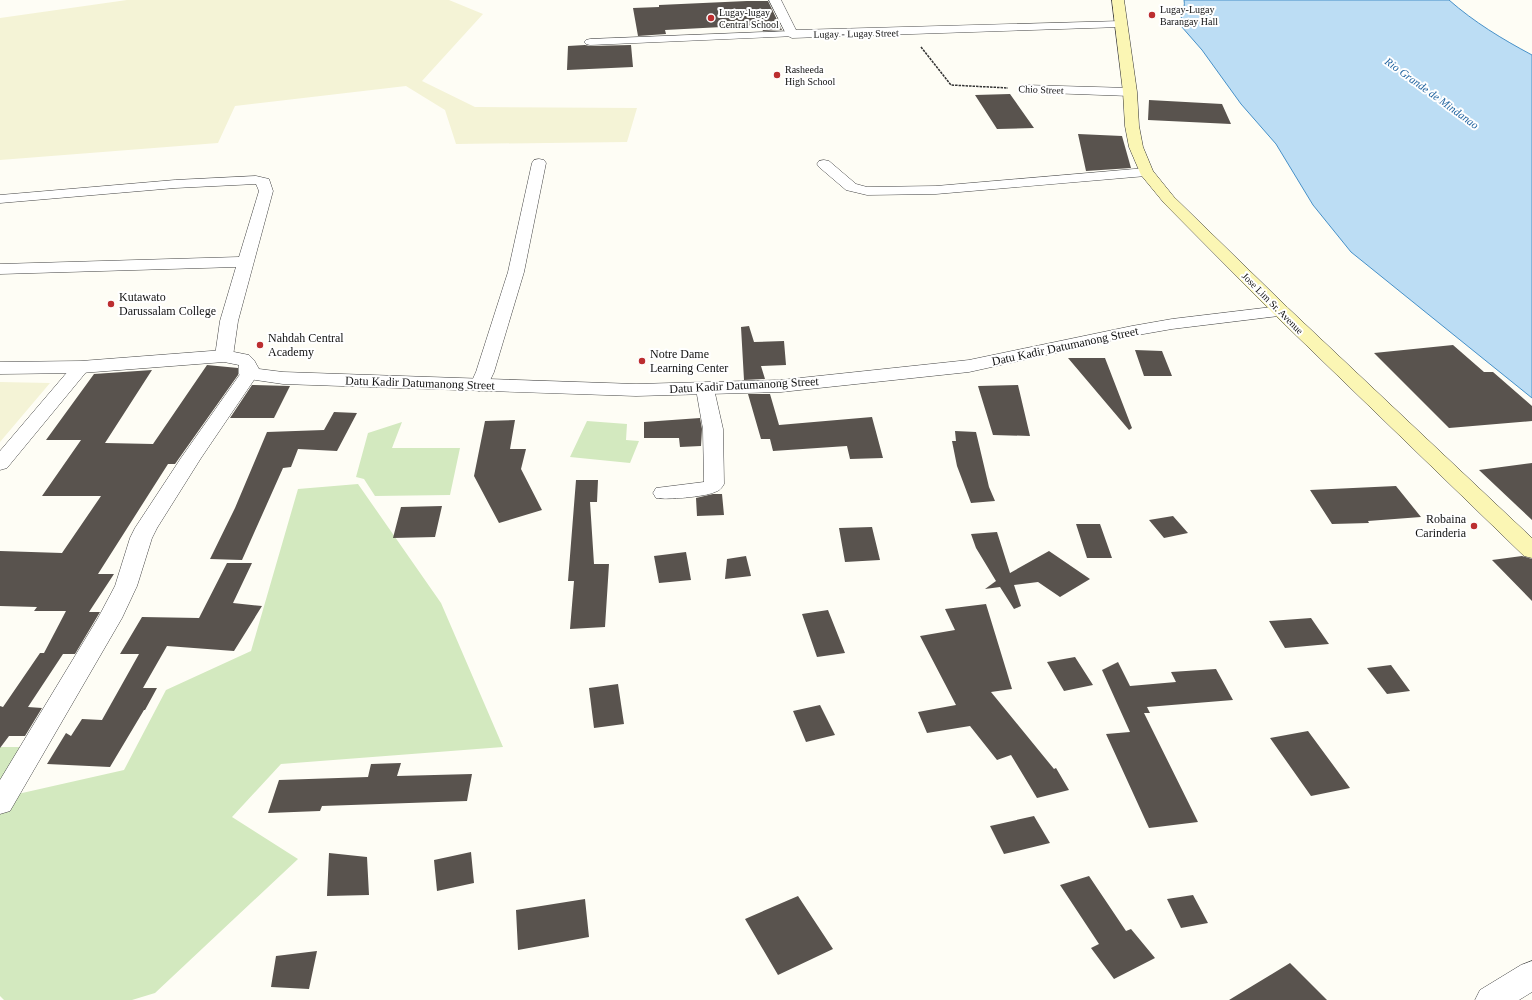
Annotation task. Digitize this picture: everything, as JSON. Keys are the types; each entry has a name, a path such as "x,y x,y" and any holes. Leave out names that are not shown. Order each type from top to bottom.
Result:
{"main road":[{"name":"Jose Lim Sr. Avenue","path":"1118,0 1130,92 1132,126 1136,147 1146,172 1169,200 1281,311 1532,551"}],"street":[{"path":"776,0 792,34"},
{"name":"Lugay - Lugay Street","path":"590,42 1122,24"},
{"name":"Chio Street","path":"1024,89 1130,92"},
{"path":"479,385 486,372 516,272 539,163"},
{"path":"824,164 848,185 856,189 867,191 936,190 1146,172"},
{"path":"0,199 175,184 261,181 265,183 266,190 247,262 229,321 224,356"},
{"path":"0,269 247,262"},
{"name":"Datu Kadir Datumanong Street","path":"249,374 283,378 628,390 781,386 968,366 1132,331 1172,324 1281,311"},
{"path":"0,368 81,367 224,356 241,359 250,366 249,374 191,458 146,528 141,538 126,586 110,618 90,654 0,803"},
{"path":"0,464 81,367"},
{"path":"663,493 708,488 714,484 713,429 705,389"},
{"path":"1491,1000 1532,975"}],"path":[{"name":"Chio Street","path":"908,32 951,85 1024,89"}],"green space":[{"path":"127,0 449,0 483,14 422,81 475,107 637,108 627,142 456,144 445,110 406,86 235,106 218,143 0,160 0,18"},
{"path":"0,382 50,383 0,442"},
{"path":"587,421 627,424 626,440 639,441 630,463 570,457"},
{"path":"402,422 392,448 460,448 450,495 375,496 364,479 356,477 368,433"},
{"path":"358,484 441,603 503,747 281,764 232,817 298,859 155,993 132,1000 4,1000 0,996 0,798 124,770 166,690 251,651 298,489"},
{"path":"0,747 26,747 0,785"}],"water":[{"name":"Rio Grande de Mindanao","path":"1184,0 1449,0 1468,16 1489,30 1532,55 1532,398 1351,252 1313,205 1276,144 1241,104 1202,50 1181,26"}],"building":[{"name":"Lugay-lugay Central School","path":"768,1 782,30 763,31 760,25 665,30 666,34 638,36 633,8 659,7 659,5"},
{"path":"631,45 633,67 567,70 568,46"},
{"path":"1010,94 1034,128 997,129 975,95"},
{"path":"1149,100 1222,104 1231,124 1148,120"},
{"path":"1078,134 1122,136 1131,168 1086,171"},
{"path":"749,326 754,342 784,341 786,365 761,366 765,379 744,380 741,327"},
{"path":"1453,345 1484,372 1493,372 1532,406 1532,421 1449,428 1374,353"},
{"path":"1135,350 1162,351 1172,376 1144,376"},
{"path":"1068,358 1105,358 1132,428 1129,430"},
{"path":"207,365 238,368 238,375 175,464 168,464 98,574 114,574 89,612 100,612 75,654 63,654 28,707 42,708 25,736 9,736 0,748 0,706 3,707 40,653 44,653 66,611 34,611 37,607 0,606 0,551 62,553 101,496 42,496 81,440 46,440 94,374 152,370 105,443 153,444"},
{"path":"252,385 290,386 274,418 230,418"},
{"path":"1018,385 1030,436 993,435 978,386"},
{"path":"748,394 770,394 779,425 872,417 883,458 850,459 847,446 773,451 770,439 761,439"},
{"path":"334,412 357,413 337,451 298,449 291,467 283,468 242,560 210,559 235,508 267,432 324,430"},
{"path":"700,418 702,429 701,446 680,447 679,438 644,438 644,422"},
{"path":"515,420 510,449 526,449 521,469 542,510 499,523 474,476 485,421"},
{"path":"955,431 976,432 989,487 995,501 971,503 957,466 952,441 956,441"},
{"path":"1532,463 1532,520 1479,470"},
{"path":"576,480 598,480 597,502 590,502 594,564 609,564 605,627 570,629 574,581 568,581"},
{"path":"1396,486 1421,517 1368,521 1369,523 1332,524 1310,490"},
{"path":"713,494 722,494 724,515 697,516 696,498"},
{"path":"442,506 435,537 393,538 401,507"},
{"path":"1173,516 1188,533 1164,538 1149,520"},
{"path":"1076,524 1100,524 1112,558 1087,558"},
{"path":"872,527 880,560 845,562 839,528"},
{"path":"997,532 1010,573 1049,551 1090,579 1060,597 1038,582 1014,585 1021,606 1014,609 1000,587 985,589 996,581 976,548 971,534"},
{"path":"686,552 691,580 659,583 654,556"},
{"path":"746,556 751,576 725,579 727,559"},
{"path":"1522,556 1532,559 1532,601 1492,560"},
{"path":"227,563 252,563 233,603 262,606 234,651 167,646 143,688 157,688 110,767 47,764 66,733 71,736 82,719 102,720 139,654 120,654 142,617 199,618"},
{"path":"986,604 1012,689 991,692 1054,769 1056,768 1069,790 1037,798 1011,755 997,760 970,726 927,733 918,712 956,705 920,636 955,630 945,609"},
{"path":"828,610 845,653 817,657 802,614"},
{"path":"1311,618 1329,644 1285,648 1269,621"},
{"path":"1075,657 1093,685 1064,691 1047,662"},
{"path":"1118,662 1130,686 1176,682 1171,672 1216,669 1233,700 1147,707 1150,713 1144,713 1198,822 1149,828 1106,734 1130,732 1102,670"},
{"path":"1391,665 1410,691 1387,694 1367,668"},
{"path":"618,684 624,724 594,728 589,688"},
{"path":"820,705 835,735 806,742 793,711"},
{"path":"1308,731 1350,788 1311,796 1270,738"},
{"path":"401,763 397,776 472,774 467,801 322,806 320,811 268,813 279,780 368,777 371,764"},
{"path":"1034,816 1050,843 1004,854 990,826"},
{"path":"471,852 474,883 437,891 434,860"},
{"path":"329,853 367,857 369,895 327,896"},
{"path":"1089,876 1126,931 1131,929 1155,958 1114,979 1091,948 1099,944 1060,885"},
{"path":"1193,895 1208,923 1181,928 1167,899"},
{"path":"798,896 833,949 778,975 745,919"},
{"path":"585,899 589,937 518,950 516,910"},
{"path":"317,951 309,989 271,987 276,956"},
{"path":"1290,963 1327,1000 1229,1000"}],"place":[{"name":"Lugay-Lugay Barangay Hall","path":"1152,15"},
{"name":"Lugay-lugay Central School","path":"711,18"},
{"name":"Rasheeda High School","path":"777,75"},
{"name":"Kutawato Darussalam College","path":"111,304"},
{"name":"Nahdah Central Academy","path":"260,345"},
{"name":"Notre Dame Learning Center","path":"642,361"},
{"name":"Robaina Carinderia","path":"1474,526"}]}
